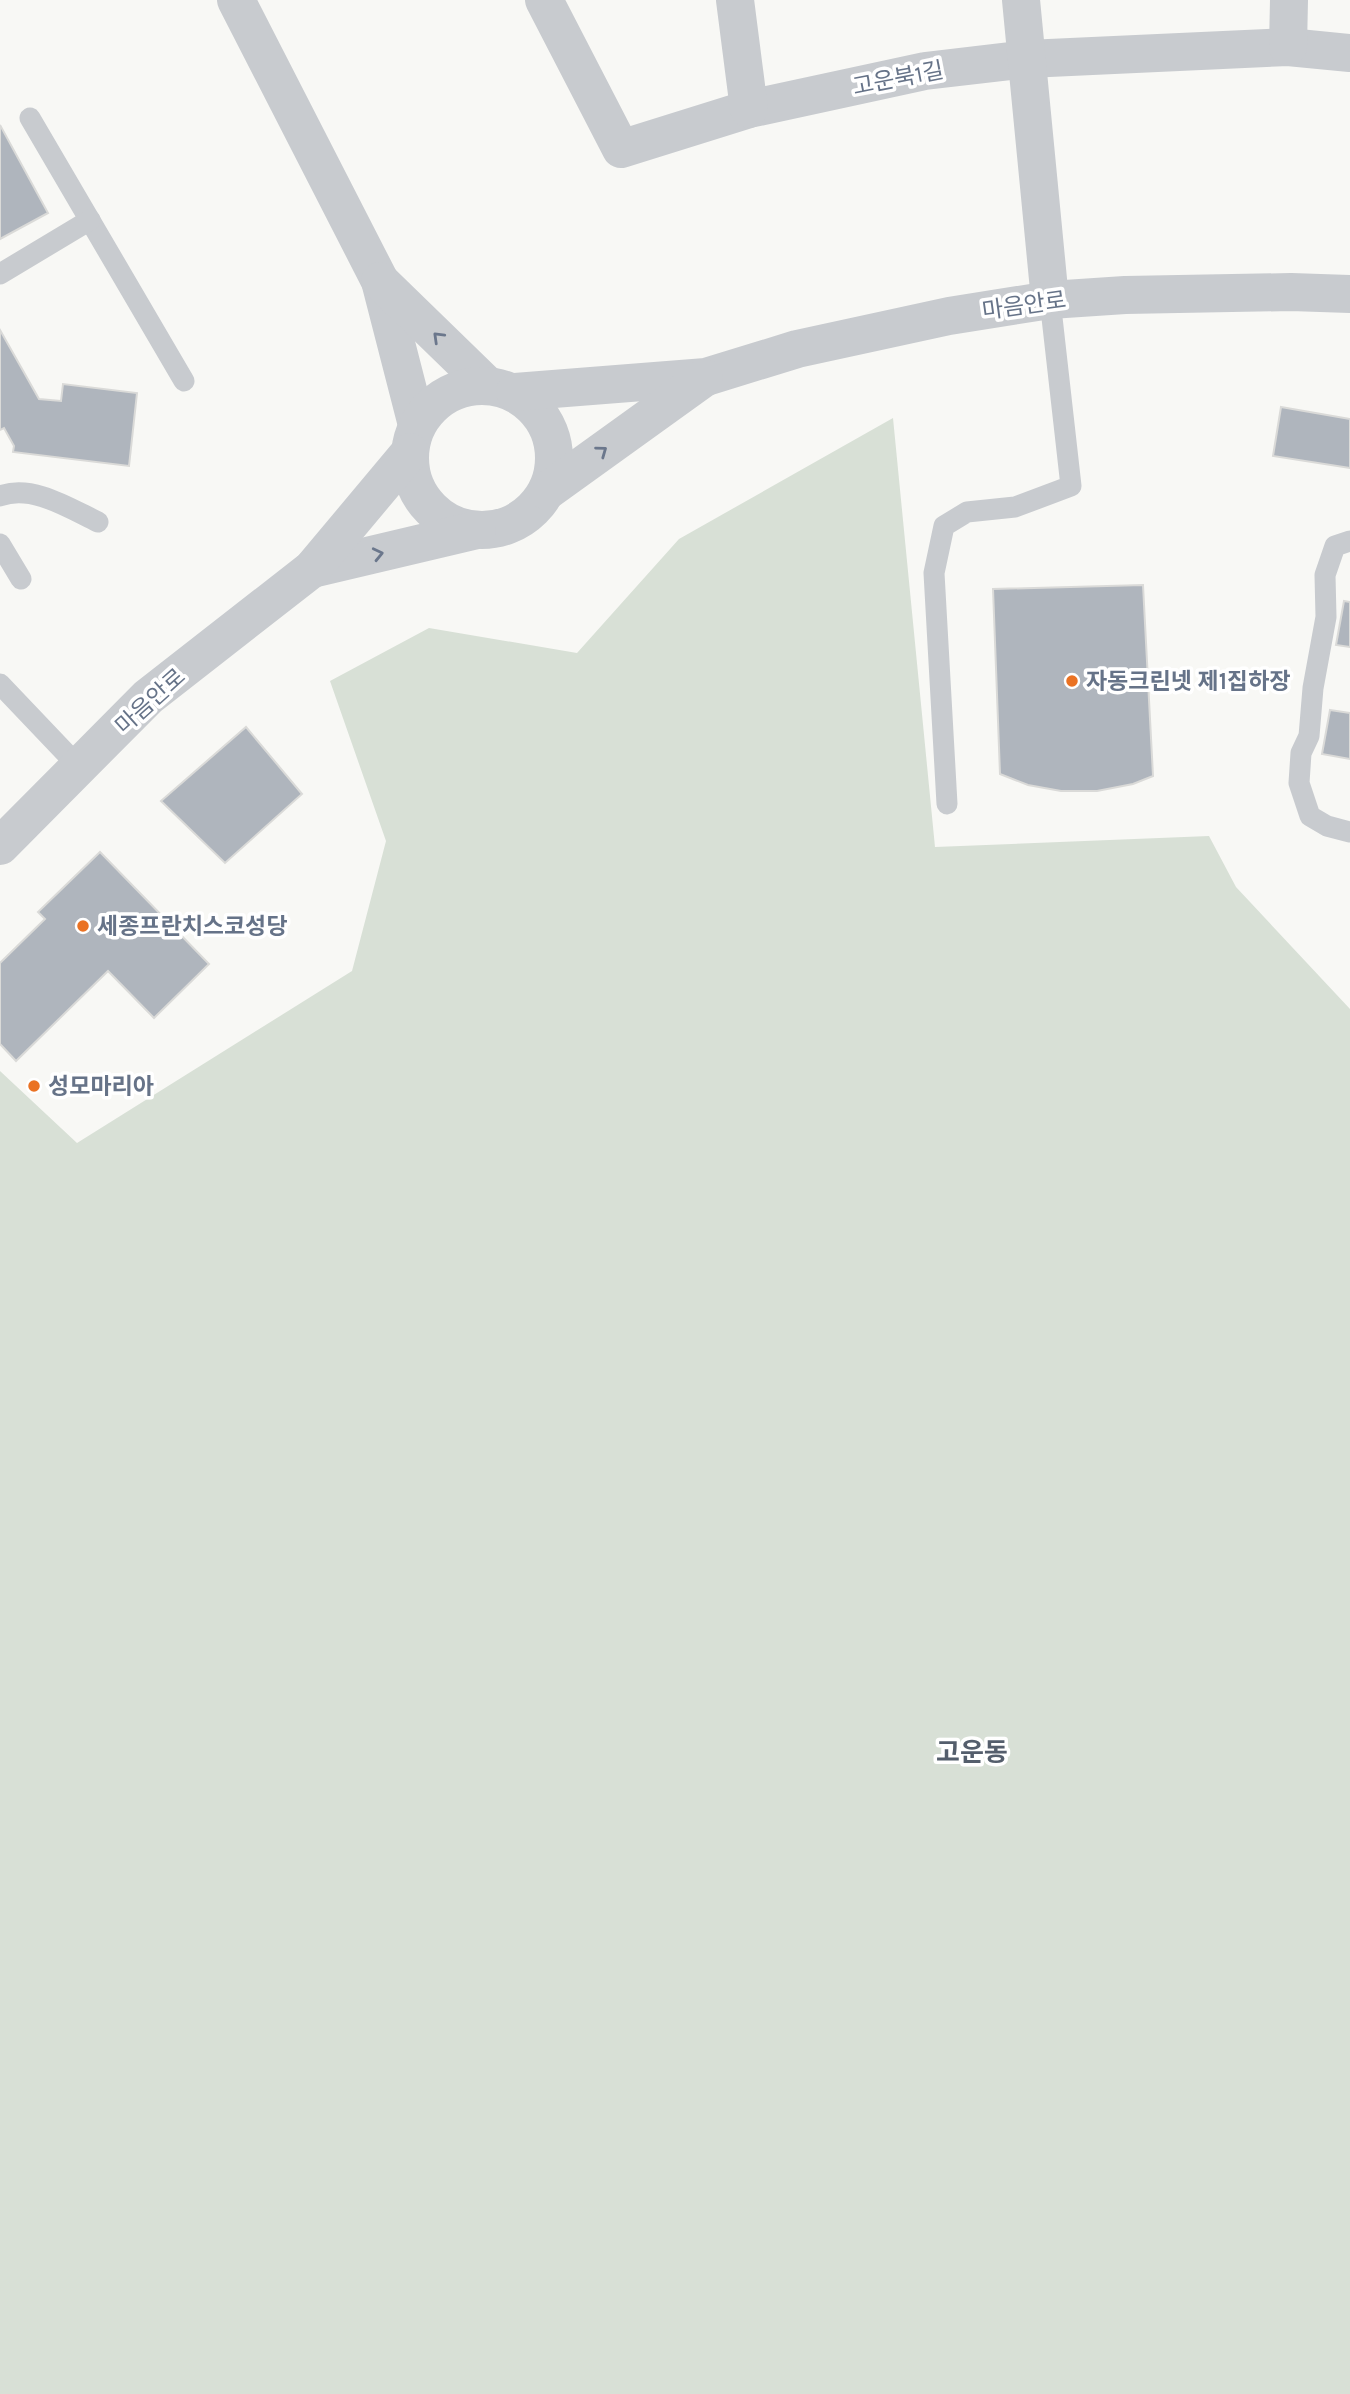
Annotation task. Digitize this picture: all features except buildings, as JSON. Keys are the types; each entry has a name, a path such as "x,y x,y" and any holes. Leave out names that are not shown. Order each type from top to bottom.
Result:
{"street":[{"path":"236,0 380,281 413,438 411,475 420,496 435,513 454,525 477,530"},
{"name":"고운북1길","path":"544,0 621,149 749,109 925,71 1027,59 1288,47 1350,53"},
{"path":"735,0 749,109"},
{"path":"1021,0 1051,300"},
{"path":"1288,47 1289,0"},
{"path":"312,569 477,530 498,529 518,521 535,508 547,491 554,469 554,446 547,424 533,406 501,389 380,281"},
{"name":"마음안로","path":"706,377 797,349 949,316 1051,300 1236,293 1350,294"},
{"path":"312,569 413,438 429,407 446,394 466,386 501,389 706,377"},
{"path":"547,491 706,377"},
{"name":"마음안로","path":"0,846 149,697 312,569"}],"lane":[{"path":"30,118 184,381"},
{"path":"0,274 90,220"},
{"path":"947,804 934,573 944,526 967,512 1015,507 1072,486 1051,300"},
{"path":"0,496 9,492 45,496 98,522"},
{"path":"1350,541 1335,546 1325,575 1326,617 1313,688 1309,736 1301,753 1299,783 1310,816 1327,826 1350,832"},
{"path":"0,544 21,579"},
{"path":"0,684 79,767"}],"shaded area":[{"path":"893,418 935,847 1209,836 1236,887 1350,1009 1350,2394 0,2394 0,1071 77,1143 352,971 386,841 330,681 429,628 577,653 679,539"}],"place":[{"name":"자동크린넷 제1집하장","path":"1072,681"},
{"name":"세종프란치스코성당","path":"83,926"},
{"name":"성모마리아","path":"34,1086"}],"district":[{"name":"고운동","path":"972,1752"}]}
